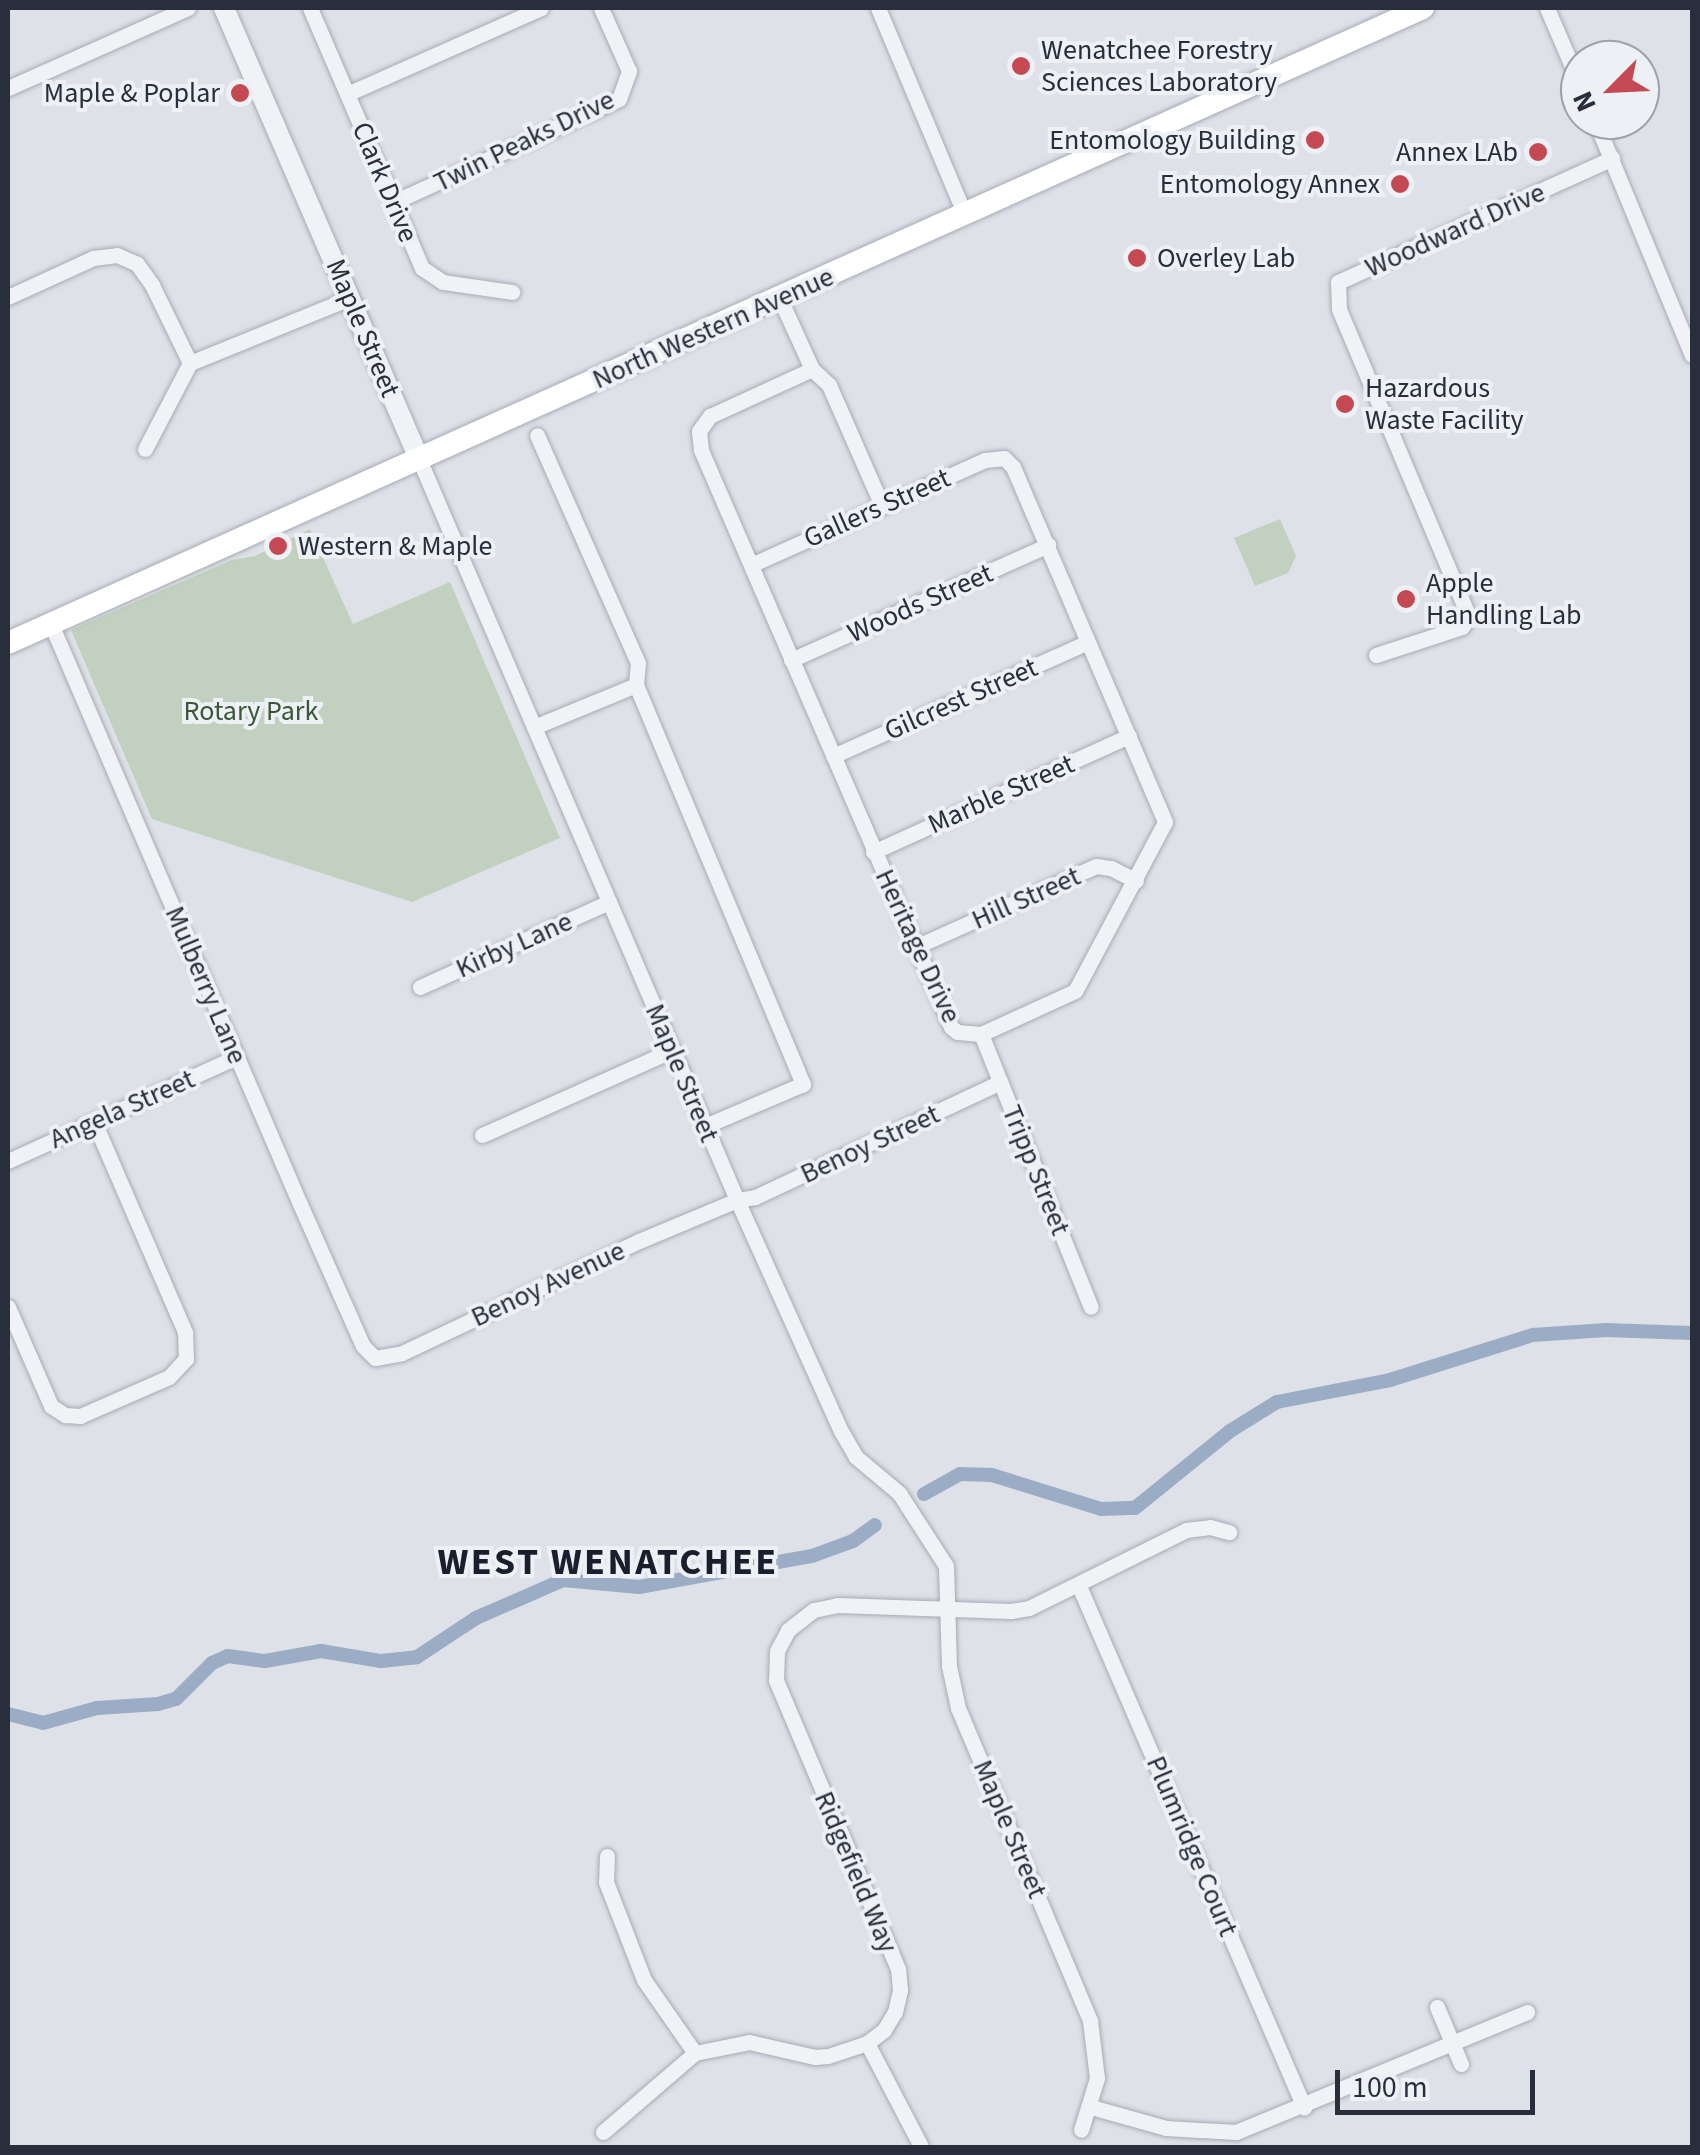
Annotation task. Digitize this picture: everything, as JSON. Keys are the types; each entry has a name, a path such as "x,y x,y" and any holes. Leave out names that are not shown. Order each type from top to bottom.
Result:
{"main road":[{"name":"North Western Avenue","path":"8,643 1421,10 1442,8"}],"street":[{"path":"8,88 188,8"},
{"name":"Maple Street","path":"224,8 737,1200 841,1431 856,1457 899,1494 946,1566 949,1666 958,1708 1090,2021 1096,2078 1091,2107 1081,2130"},
{"name":"Clark Drive","path":"310,8 422,268 434,279 512,292"},
{"path":"347,94 540,8"},
{"name":"Twin Peaks Drive","path":"394,202 620,99 630,71 601,8"},
{"path":"878,8 965,215"},
{"path":"1546,8 1560,40"},
{"path":"1604,140 1692,356"},
{"name":"Woodward Drive","path":"1376,655 1462,626 1469,617 1339,309 1338,282 1612,158"},
{"path":"8,297 93,258 117,256 137,264 152,285 190,363"},
{"path":"145,449 190,363 350,298"},
{"path":"780,299 812,369 829,384 882,506"},
{"name":"Heritage Drive","path":"812,369 710,416 698,430 701,450 950,1027 957,1032 981,1034 1075,991 1165,822 1017,472 1004,458"},
{"path":"536,435 638,663 636,686 802,1084 705,1126"},
{"name":"Gallers Street","path":"751,565 985,460 1004,458"},
{"name":"Woods Street","path":"791,660 1048,546"},
{"name":"Mulberry Lane","path":"51,624 363,1346"},
{"name":"Gilcrest Street","path":"833,756 1088,642"},
{"path":"534,727 636,686"},
{"name":"Marble Street","path":"873,852 1129,736"},
{"name":"Hill Street","path":"915,947 1096,866 1111,868 1136,882"},
{"name":"Kirby Lane","path":"420,987 609,902"},
{"name":"Tripp Street","path":"981,1034 1091,1306"},
{"path":"482,1135 672,1050"},
{"name":"Angela Street","path":"8,1161 236,1057"},
{"name":"Benoy Street","path":"737,1200 755,1197 1000,1082"},
{"path":"8,1307 50,1406 64,1416 80,1416 169,1377 186,1359 184,1332 94,1122"},
{"name":"Benoy Avenue","path":"363,1346 375,1358 402,1353 737,1200"},
{"name":"Ridgefield Way","path":"868,2043 884,2030 895,2012 898,1968 783,1704 776,1680 777,1650 788,1630 814,1610 837,1605 1011,1612 1079,1586 1186,1530 1210,1527 1229,1532"},
{"name":"Plumridge Court","path":"1079,1586 1304,2107"},
{"path":"607,1856 606,1882 644,1980 694,2053"},
{"path":"1437,2007 1462,2064"},
{"path":"1091,2107 1166,2128 1220,2133 1259,2126 1528,2012"},
{"path":"604,2132 694,2053 749,2042 815,2057 868,2043 922,2148"}],"green space":[{"path":"1280,519 1296,556 1288,573 1255,586 1234,538"},
{"name":"Rotary Park","path":"310,529 353,624 450,582 560,838 412,902 152,819 71,630 232,560 255,556"}],"waterway":[{"path":"924,1494 960,1474 992,1475 1101,1509 1135,1508 1230,1431 1277,1402 1390,1380 1533,1335 1606,1330 1692,1333"},
{"path":"8,1714 43,1723 97,1708 158,1704 176,1699 212,1663 228,1656 265,1661 321,1651 381,1661 417,1657 476,1618 563,1580 639,1587 812,1556 853,1541 875,1525"}],"place":[{"name":"Wenatchee Forestry Sciences Laboratory","path":"1021,66"},
{"name":"Maple & Poplar","path":"240,93"},
{"name":"Entomology Building","path":"1315,140"},
{"name":"Annex LAb","path":"1538,152"},
{"name":"Entomology Annex","path":"1400,184"},
{"name":"Overley Lab","path":"1137,258"},
{"name":"Hazardous Waste Facility","path":"1345,404"},
{"name":"Western & Maple","path":"278,546"},
{"name":"Apple Handling Lab","path":"1406,599"}],"district":[{"name":"WEST WENATCHEE","path":"608,1563"}]}
